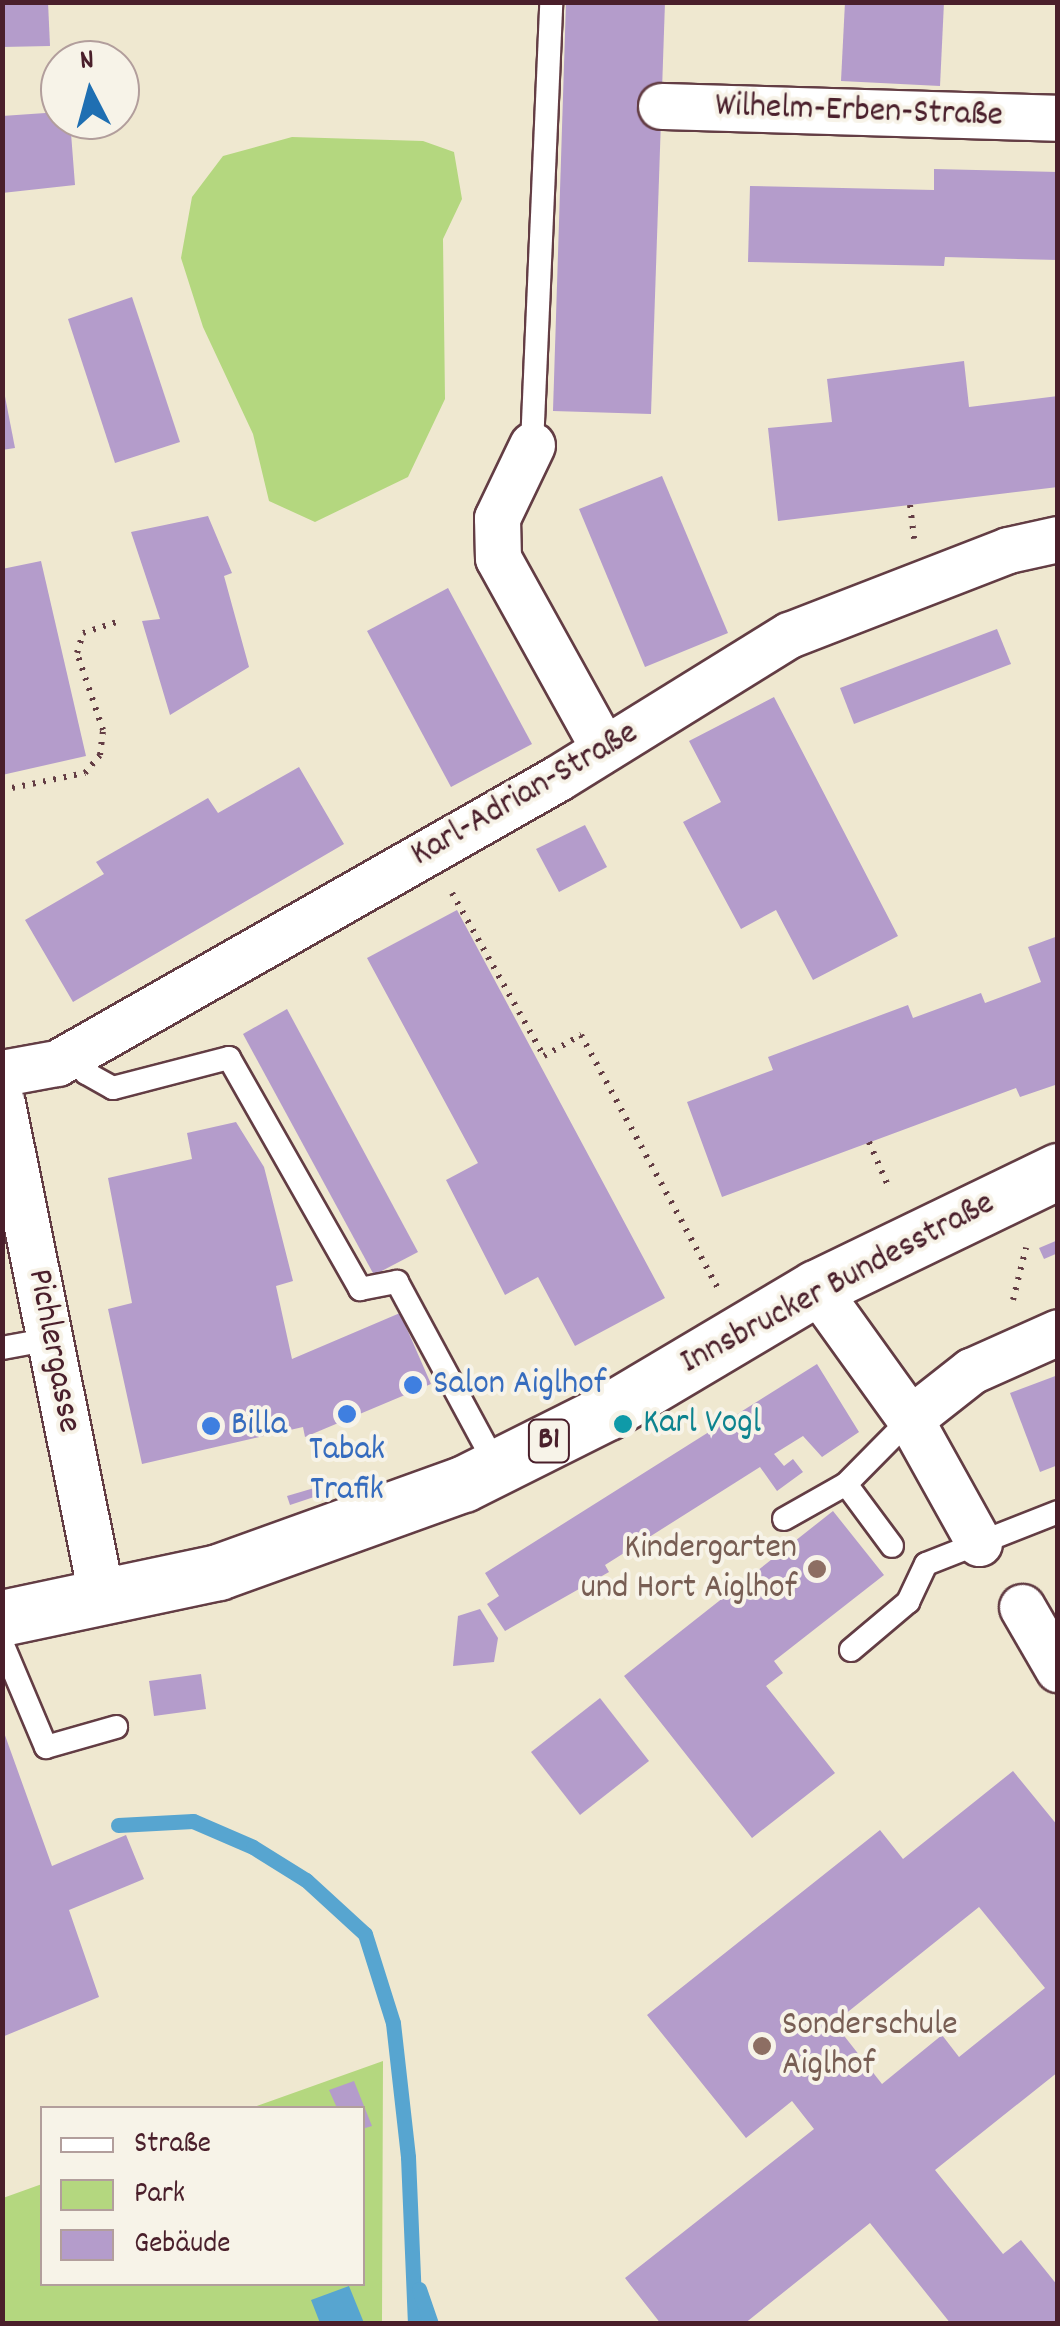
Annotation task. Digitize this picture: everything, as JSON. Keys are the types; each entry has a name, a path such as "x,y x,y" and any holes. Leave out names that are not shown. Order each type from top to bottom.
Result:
{"main road":[{"name":"Innsbrucker Bundesstraße","path":"2,1618 102,1599 344,1532 497,1467 607,1412 816,1288 1058,1171"}],"street":[{"name":"Wilhelm-Erben-Straße","path":"662,106 1058,118"},
{"path":"532,445 497,518 498,558 604,750"},
{"name":"Karl-Adrian-Straße","path":"2,1072 56,1063 76,1052 604,750 790,635 1008,550 1058,540"},
{"name":"Pichlergasse","path":"2,1103 12,1199 51,1339 102,1599"},
{"path":"816,1288 910,1420 980,1543"},
{"path":"910,1420 972,1371 1058,1332"},
{"path":"1022,1607 1058,1669"}],"lane":[{"path":"532,445 555,100 550,2"},
{"path":"76,1052 86,1073 113,1088 229,1058 360,1289 396,1282 497,1467"},
{"path":"2,1348 51,1339"},
{"path":"784,1519 846,1484 910,1420"},
{"path":"846,1484 892,1546"},
{"path":"851,1650 908,1602 926,1564 1058,1512"},
{"path":"2,1642 46,1747 116,1727"}],"path":[{"path":"910,506 916,555"},
{"path":"2,790 85,773 100,755 104,730 77,653 83,633 121,621"},
{"path":"450,890 544,1056 582,1035 718,1289"},
{"path":"869,1142 889,1188"},
{"path":"1008,1320 1026,1248"}],"green space":[{"path":"292,137 423,141 454,152 462,199 443,239 445,399 408,477 315,522 269,501 253,434 203,327 181,258 192,197 223,156"},
{"path":"383,2061 382,2323 3,2324 3,2198 40,2185 40,2286 365,2286 365,2106 257,2106"}],"water":[{"path":"349,2286 364,2323 320,2323 311,2300"}],"building":[{"path":"2,2 48,2 50,40 40,40 40,46 2,47"},
{"path":"566,2 665,2 651,414 553,411"},
{"path":"845,2 944,2 940,86 841,81"},
{"path":"40,113 40,140 72,140 75,185 2,193 2,116"},
{"path":"934,169 1058,172 1058,260 945,257 944,266 748,262 750,186 934,190"},
{"path":"132,297 180,442 115,463 68,319"},
{"path":"964,361 969,407 1058,396 1058,487 778,521 768,428 832,422 827,379"},
{"path":"2,381 15,448 2,450"},
{"path":"662,476 728,633 645,667 579,509"},
{"path":"208,516 232,573 224,576 249,667 170,715 142,621 160,619 131,532"},
{"path":"41,561 86,756 2,775 2,569"},
{"path":"448,588 532,744 451,787 367,631"},
{"path":"997,629 1011,664 854,724 840,688"},
{"path":"774,697 898,936 813,980 776,910 741,929 683,822 721,802 689,741"},
{"path":"299,767 344,844 73,1002 25,920 104,874 96,862 208,798 218,813"},
{"path":"585,825 607,867 559,892 536,849"},
{"path":"457,910 665,1298 575,1346 538,1277 505,1295 446,1180 478,1163 367,958"},
{"path":"1058,936 1058,1084 1020,1097 1016,1088 722,1197 687,1102 773,1070 768,1057 908,1005 913,1018 981,993 985,1003 1041,982 1028,947"},
{"path":"287,1009 418,1252 374,1275 243,1034"},
{"path":"236,1122 264,1167 293,1281 276,1286 292,1359 400,1313 431,1384 305,1437 303,1427 142,1464 108,1309 132,1303 108,1178 192,1159 187,1133"},
{"path":"1058,1240 1058,1253 1044,1259 1039,1248"},
{"path":"817,1364 859,1432 822,1457 803,1436 774,1454 784,1466 793,1459 803,1472 777,1491 760,1467 605,1565 609,1572 505,1631 487,1604 499,1596 485,1573"},
{"path":"1058,1375 1058,1465 1040,1472 1010,1393"},
{"path":"321,1486 323,1494 290,1505 287,1496"},
{"path":"833,1511 884,1575 774,1661 783,1673 766,1686 835,1773 752,1838 624,1676"},
{"path":"480,1609 498,1638 494,1662 453,1666 458,1616"},
{"path":"201,1674 206,1709 154,1716 149,1681"},
{"path":"600,1698 649,1761 580,1815 531,1752"},
{"path":"2,1727 52,1866 126,1835 144,1879 69,1910 99,1997 2,2037"},
{"name":"Sonderschule Aiglhof","path":"1013,1771 1058,1826 1058,2072 935,2170 1003,2254 1021,2240 1058,2286 1058,2324 951,2324 870,2223 744,2324 661,2324 625,2278 814,2129 792,2101 746,2138 647,2015 880,1830 903,1859","holes":["979,1907 1045,1988 959,2057 942,2035 882,2084 834,2023"]},
{"path":"354,2081 364,2106 336,2106 329,2090"},
{"path":"365,2108 372,2126 365,2128"}],"waterway":[{"path":"118,1825 193,1821 253,1847 306,1880 365,1934 393,2023 408,2157 415,2324"},
{"path":"419,2289 431,2324"}],"place":[{"name":"Salon Aiglhof","path":"413,1385"},
{"name":"Tabak Trafik","path":"347,1414"},
{"name":"Karl Vogl","path":"623,1424"},
{"name":"Billa","path":"211,1426"},
{"name":"Kindergarten und Hort Aiglhof","path":"817,1569"},
{"name":"Sonderschule Aiglhof","path":"762,2046"}]}
